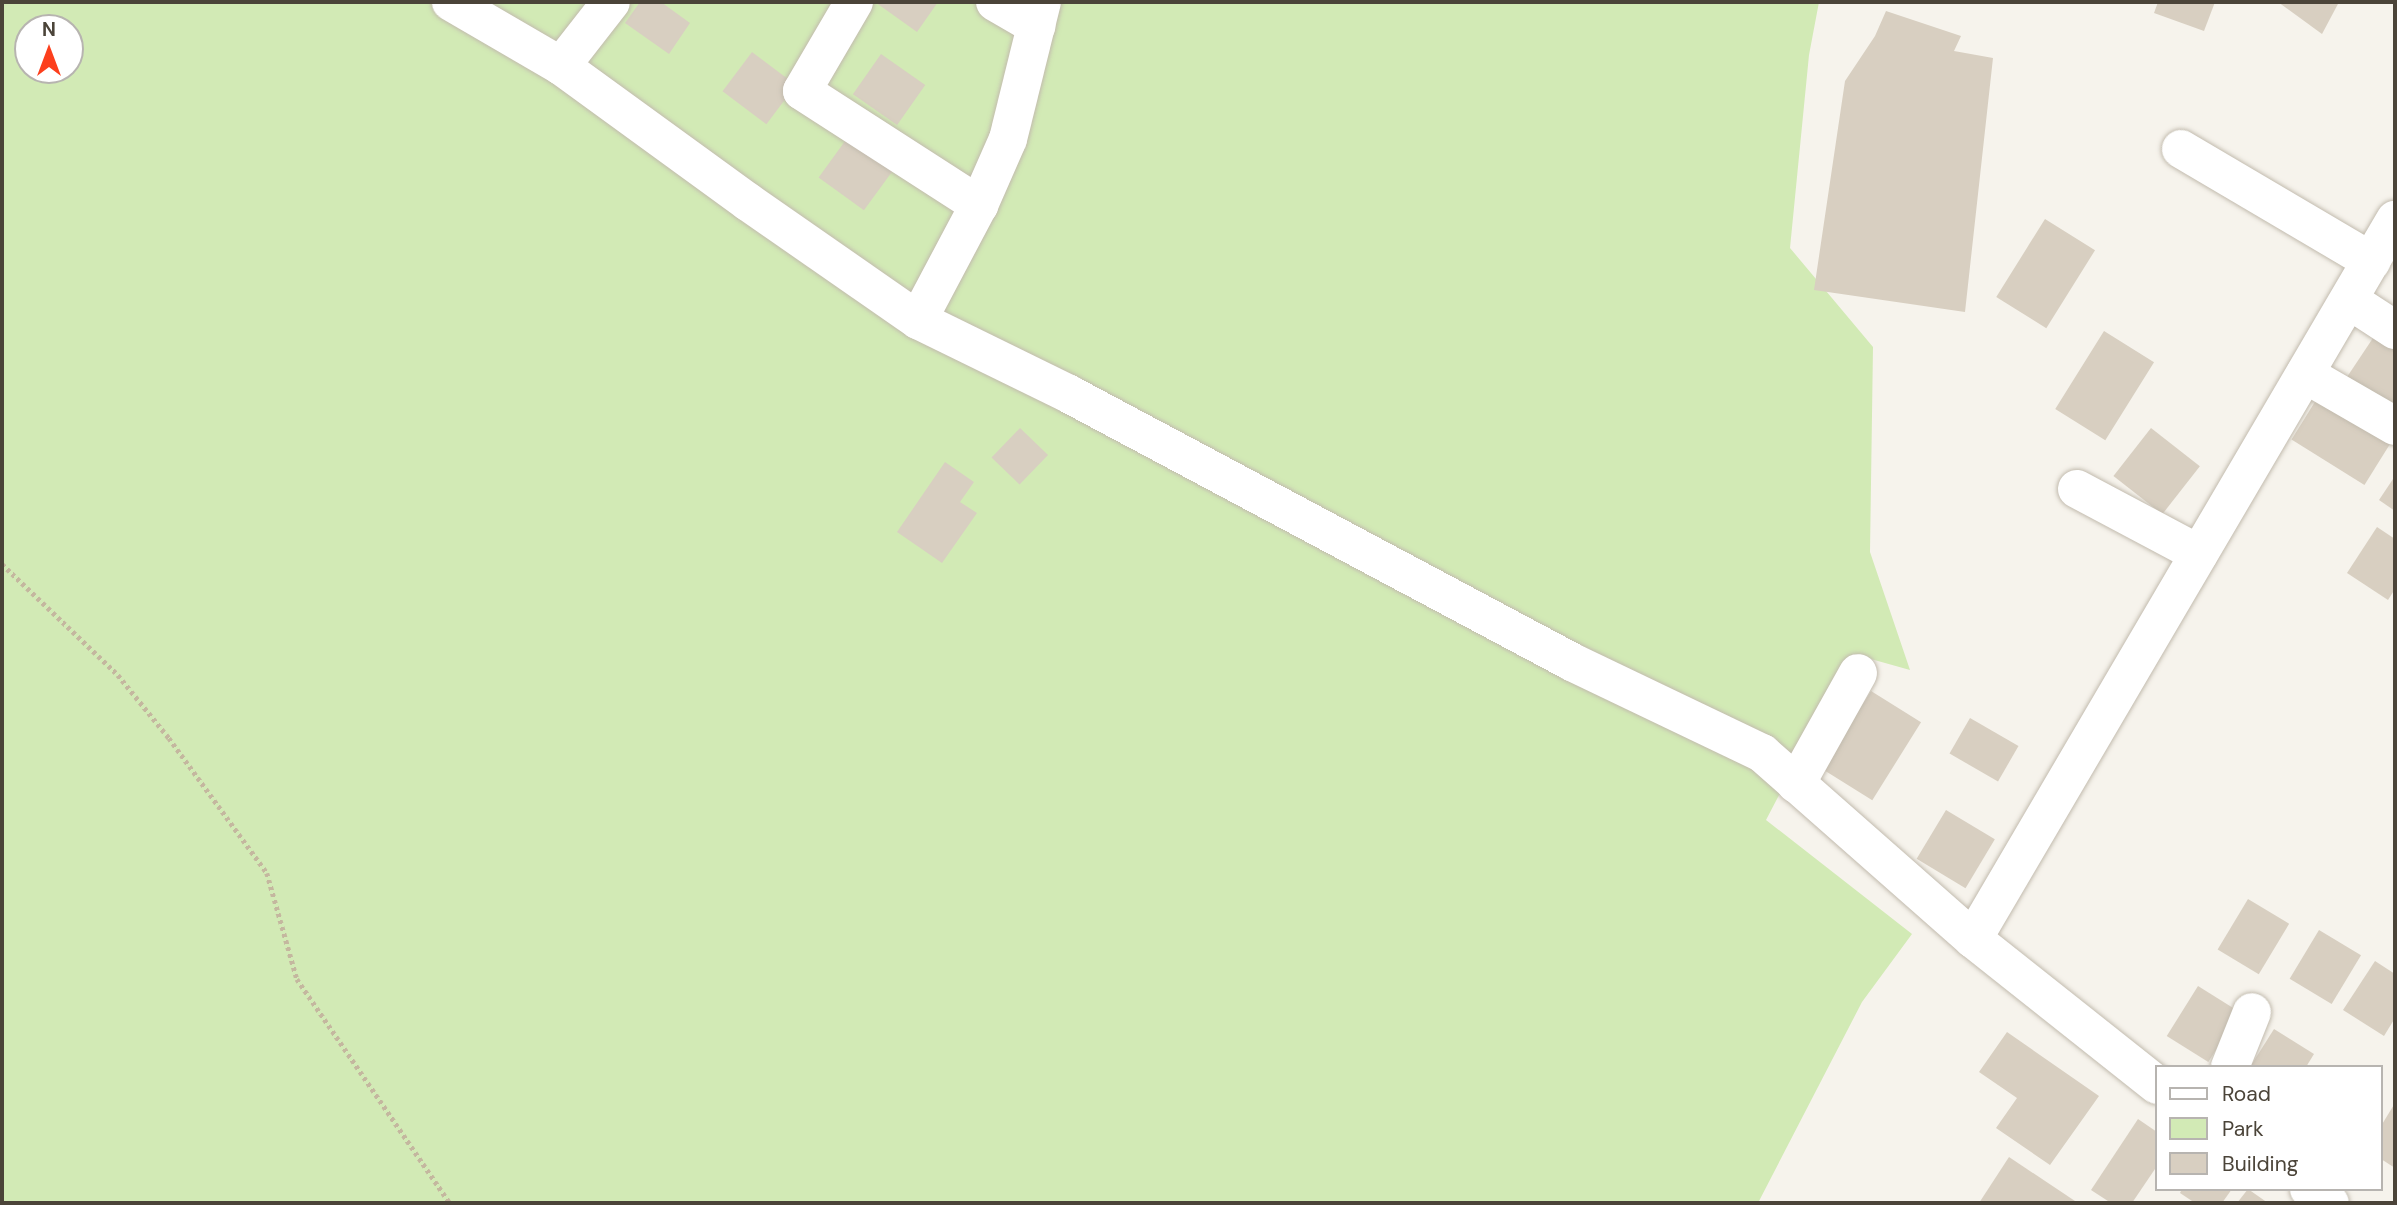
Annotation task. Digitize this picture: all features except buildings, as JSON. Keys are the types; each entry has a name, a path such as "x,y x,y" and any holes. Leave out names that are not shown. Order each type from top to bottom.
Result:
{"street":[{"path":"451,2 561,66 748,202 918,320 1069,394 1572,662 1762,753 1973,939 2156,1084"},
{"path":"561,66 611,2"},
{"path":"855,2 802,91 979,205"},
{"path":"918,320 979,205 1008,139 1039,14 995,2"},
{"path":"2181,149 2371,261"},
{"path":"1973,939 2395,220"},
{"path":"2349,300 2395,330"},
{"path":"2305,374 2395,426"},
{"path":"2077,489 2199,554"},
{"path":"1796,784 1858,673"},
{"path":"2231,1065 2252,1012"},
{"path":"2312,1191 2330,1203"}],"path":[{"path":"2,564 118,675 169,738 267,873 297,979 450,1203"}],"green space":[{"path":"2,2 1819,2 1809,55 1790,248 1873,347 1870,552 1910,670 1853,654 1766,820 1912,934 1862,1002 1758,1203 2,1203"}]}
